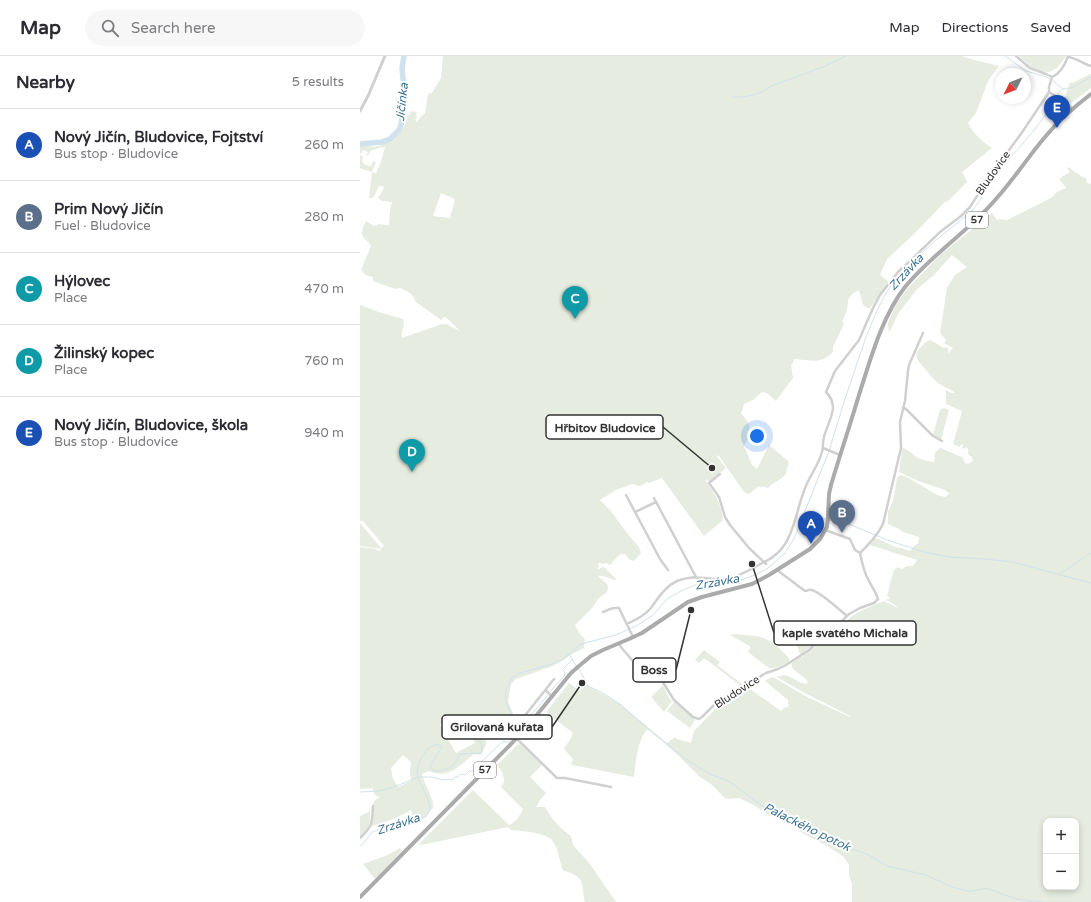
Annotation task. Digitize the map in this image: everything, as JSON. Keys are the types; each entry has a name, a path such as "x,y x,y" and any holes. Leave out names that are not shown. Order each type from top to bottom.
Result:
{"main road":[{"name":"57","path":"360,897 517,739 551,694 577,667 595,654 649,629 688,602 752,584 810,549 820,539 825,530 828,519 830,491 840,455 876,346 891,309 900,294 925,266 985,212 998,198 1044,137 1062,118 1091,94"}],"street":[{"path":"360,111 385,56"},
{"path":"1016,56 1030,68 1052,77 1059,73 1068,57 1091,66"},
{"name":"Bludovice","path":"627,625 645,614 669,586 684,579 696,577 726,579 745,573 765,563 783,548 789,536 804,490 824,449 822,444 833,408 832,400 826,392 835,371 859,340 880,294 904,267 940,232 970,207 990,176 1024,132 1050,93 1049,87 1052,77"},
{"path":"1050,93 1068,104 1072,109"},
{"path":"860,553 869,545 878,533 882,524 900,448 900,422 909,365 923,333"},
{"path":"903,407 933,436 942,441"},
{"path":"824,449 840,455"},
{"path":"720,474 709,483 719,497 725,517 749,548 765,563"},
{"path":"626,495 660,559 668,570"},
{"path":"635,512 655,500 696,577"},
{"name":"Bludovice","path":"619,643 632,660 642,663 661,679 674,700 693,717 702,717 717,702 766,673 786,665 809,650 847,616 860,608 874,603 878,599 876,592 868,581 862,566 860,553 855,550 850,539 825,530"},
{"path":"777,570 805,591 811,590 821,595 847,616"},
{"path":"603,612 618,608 633,637"},
{"path":"523,718 554,679"},
{"path":"545,690 551,694"},
{"path":"517,739 557,778 565,778 611,787"},
{"path":"360,838 371,826 373,806"}],"shaded area":[{"path":"443,56 962,56 999,66 995,68 995,71 988,81 976,113 968,123 978,137 992,148 962,172 967,182 887,259 880,275 889,282 870,308 863,305 859,290 852,294 848,300 845,316 842,321 844,324 833,347 833,352 824,359 815,361 794,359 791,365 793,378 776,401 767,393 762,392 753,400 744,404 741,414 747,420 750,431 744,446 752,465 757,469 769,445 788,461 789,463 786,474 768,488 757,487 749,494 744,492 719,456 716,455 726,468 709,482 706,479 706,481 719,504 723,520 704,536 662,478 649,483 647,482 640,486 632,484 616,490 600,500 611,511 639,547 641,553 634,561 630,560 625,554 620,554 610,565 606,563 598,564 599,566 597,570 603,567 616,579 614,580 604,576 598,576 607,584 607,592 598,599 594,606 575,625 585,639 584,648 553,666 516,679 511,684 508,702 515,718 503,734 492,732 479,722 474,721 475,728 486,741 486,745 481,755 474,754 459,767 442,774 429,771 422,774 433,802 433,808 423,819 415,822 411,810 394,819 372,826 374,801 380,797 375,795 372,788 360,789 360,547 376,549 378,551 381,549 360,546 360,523 381,548 384,546 364,522 360,521 360,305 403,319 404,324 402,338 442,324 446,324 460,331 447,318 444,317 441,320 416,302 410,293 400,288 395,289 373,281 373,277 366,275 361,270 371,246 363,236 362,232 366,221 374,226 378,224 389,225 392,202 382,201 378,198 384,188 383,186 379,186 373,198 369,198 372,172 376,173 385,147 372,150 366,156 368,152 363,150 361,154 360,153 360,145 374,147 382,145 389,141 404,127 411,111 417,112 417,117 415,120 417,122 423,114 425,114 428,94 432,93 441,78","holes":["441,193 455,199 450,218 433,216","455,714 462,722 475,743 456,753 440,724 450,719","403,755 411,762 411,781 398,787 393,779 391,768"]},
{"path":"1019,56 1066,56 1055,69 1045,72 1034,68"},
{"path":"1091,74 1091,88 1071,103 1064,100 1070,82 1072,83"},
{"path":"360,155 363,157 363,164 371,166 373,161 376,162 372,172 360,168"},
{"path":"1068,167 1086,178 1087,183 1091,184 1091,902 852,902 852,884 849,875 849,865 844,857 804,834 785,819 769,816 754,805 739,798 725,798 712,785 700,777 651,731 647,730 641,739 634,777 572,765 573,760 564,748 573,733 546,712 569,683 580,691 585,684 619,703 667,743 675,737 691,743 694,731 722,702 750,689 781,711 785,707 787,708 789,705 788,700 765,681 773,677 807,697 850,717 777,677 785,675 802,683 808,683 807,680 793,669 791,664 801,656 803,657 803,655 823,641 823,637 842,629 848,619 854,615 884,601 898,608 893,603 886,600 890,598 887,597 893,573 896,568 902,569 907,566 913,566 917,560 870,545 876,538 895,547 910,551 918,544 919,537 903,532 888,524 888,512 893,501 897,478 900,475 907,477 937,495 945,497 950,494 945,490 918,481 899,472 902,449 904,448 917,457 934,462 935,453 940,448 962,457 965,463 968,464 973,461 972,457 968,454 968,449 966,447 965,449 962,448 963,445 961,444 960,447 953,444 962,411 946,404 946,390 951,393 955,393 937,382 917,359 918,350 924,343 930,340 944,348 948,348 948,354 953,348 944,343 946,340 940,333 947,288 955,275 967,267 952,255 934,275 917,289 898,314 889,333 888,323 895,306 907,289 940,255 992,213 997,220 1007,220 1051,198 1057,192 1066,188 1059,179 1070,172 1067,168"},
{"path":"944,408 949,410 941,440 933,435 940,410"},
{"path":"818,521 824,523 819,535 810,541 804,536 806,531"},
{"path":"799,626 816,637 816,640 811,646 801,654 795,638 796,628"},
{"path":"730,635 758,636 768,640 774,643 790,660 780,666 769,668 748,652 751,647"},
{"path":"704,650 720,662 717,665 742,684 741,686 704,658 699,663 695,660"},
{"path":"663,685 672,701 664,712 651,697"},
{"path":"674,702 695,720 690,728 667,711"},
{"path":"518,744 521,745 542,765 530,777 546,793 536,807 545,807 556,823 571,836 573,845 590,864 616,902 585,902 580,879 572,873 564,871 554,843 551,839 542,835 531,832 511,830 508,827 421,845 419,844 473,790 509,825 516,820 523,809 501,787 504,782 504,777 497,765"},
{"path":"370,811 369,825 366,831 360,836 360,816"},
{"path":"400,848 402,851 375,879 363,864 388,855"}],"waterway":[{"name":"Jičínka","path":"360,144 382,142 390,139 399,130 405,97 402,69 404,56"},
{"path":"732,97 743,97 757,94 771,86 823,67 846,56"},
{"path":"1005,56 1026,71 1050,79"},
{"name":"Zrzávka","path":"1057,95 1062,89 1071,88 1091,77"},
{"path":"1053,81 1063,89"},
{"name":"Zrzávka","path":"360,846 372,832 385,827 425,817 429,813 429,802 417,772 421,758 429,748 434,745 441,745 442,747 430,767 435,771 446,769 451,767 456,762 460,754 480,753 482,751 482,745 471,727 471,724 476,719 500,733 505,733 509,729 514,720 505,696 511,679 517,674 562,660 581,644 616,635 636,626 652,616 667,599 681,591 695,585 720,584 741,580 755,575 768,568 785,553 797,532 829,451 865,340 887,291 909,265 935,241 973,210 1000,170 1047,113 1055,98"},
{"path":"803,516 826,519"},
{"path":"829,520 844,522 887,540 924,552 949,557 1012,562 1091,583"},
{"path":"1060,574 1091,553"},
{"name":"Palackého potok","path":"569,654 577,667"},
{"path":"550,692 564,676 565,673 563,669 572,660"},
{"name":"Palackého potok","path":"579,669 588,686 603,693 621,705 654,734 690,762 710,774 730,782 762,806 792,818 839,844 869,855 887,866 926,875 952,887 967,891 986,888 1016,899 1043,902"},
{"path":"360,792 380,791 418,777 453,780 461,774 465,775 469,771 474,771 476,767 502,742 504,741 508,743 548,695"}],"place":[{"name":"Nový Jičín, Bludovice, škola","path":"1057,128"},
{"name":"Hýlovec","path":"575,319"},
{"name":"Hřbitov Bludovice","path":"712,468"},
{"name":"Žilinský kopec","path":"412,472"},
{"name":"Prim Nový Jičín","path":"842,533"},
{"name":"Nový Jičín, Bludovice, Fojtství","path":"811,544"},
{"name":"kaple svatého Michala","path":"752,564"},
{"name":"Boss","path":"691,610"},
{"name":"Grilovaná kuřata","path":"582,683"}]}
